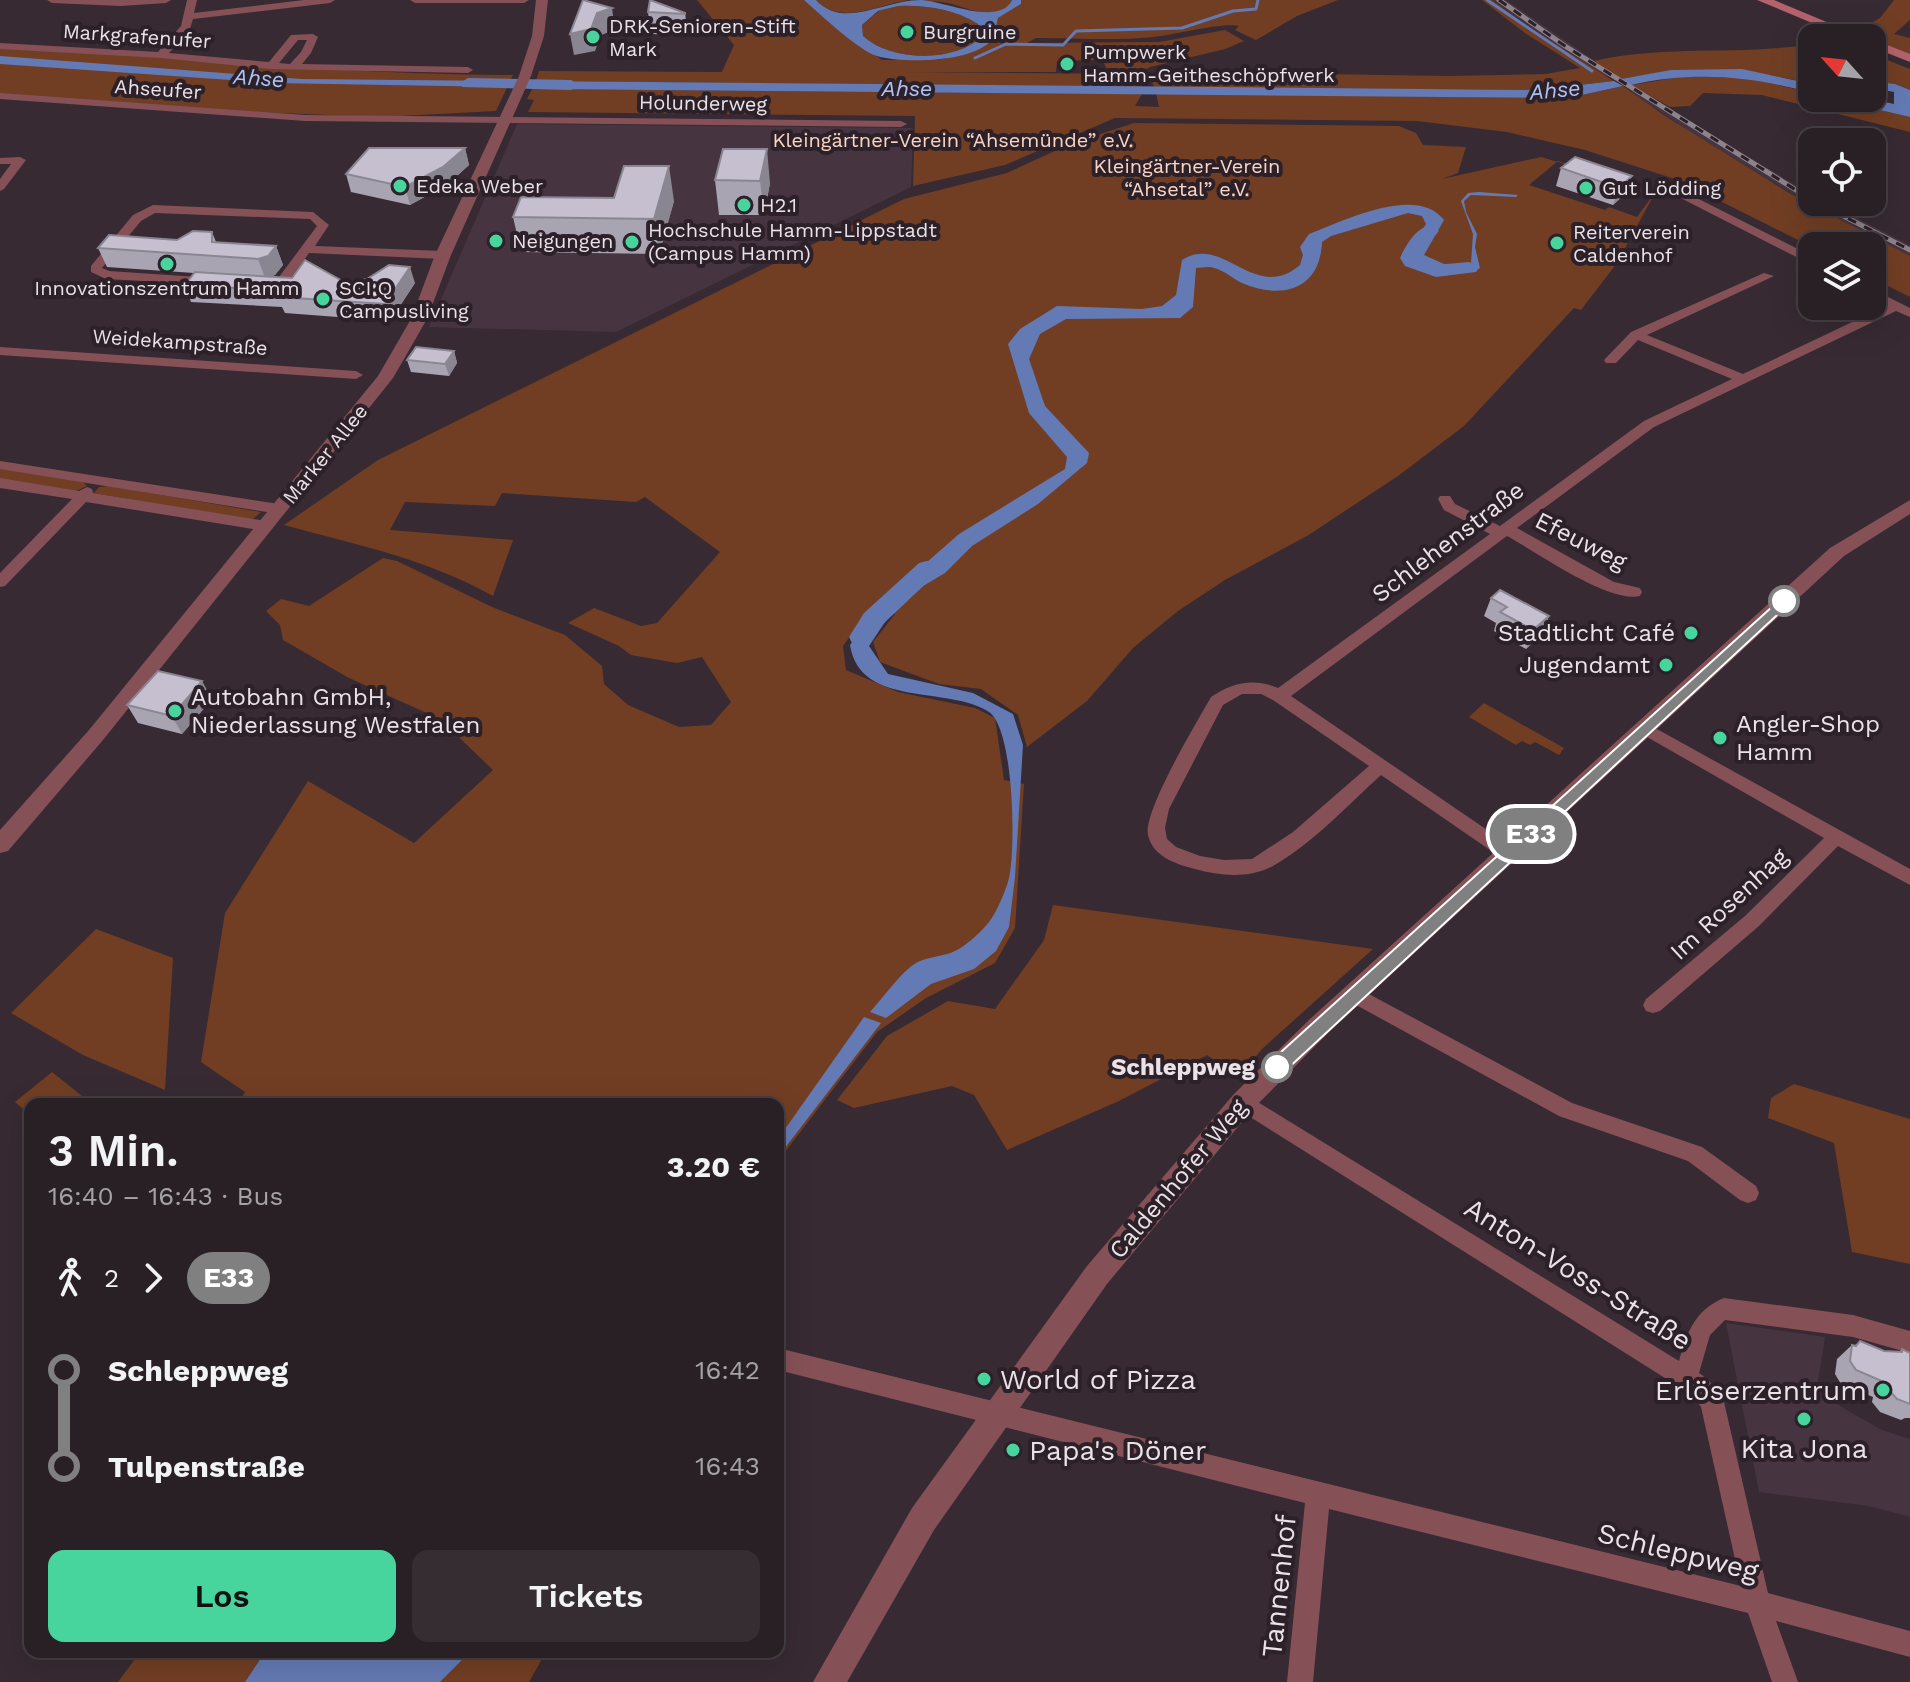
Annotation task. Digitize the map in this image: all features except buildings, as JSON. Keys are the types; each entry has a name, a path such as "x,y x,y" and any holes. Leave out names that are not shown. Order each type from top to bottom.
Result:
{"main road":[{"path":"1769,1 1825,24"},
{"path":"1886,49 1910,58"}],"street":[{"path":"52,0 95,3 166,0"},
{"path":"161,55 186,27 192,0"},
{"path":"190,16 330,0"},
{"path":"415,0 524,0"},
{"name":"Marker Allee","path":"0,845 96,735 274,519 385,378 419,319 443,255 525,76 538,36 542,0"},
{"path":"271,66 295,37 313,37 306,53 293,67"},
{"name":"Markgrafenufer","path":"0,46 161,55 271,66 468,70"},
{"name":"Ahseufer","path":"0,96 305,118 505,121"},
{"name":"Holunderweg","path":"505,121 901,124"},
{"path":"0,161 20,160 0,187"},
{"path":"1667,187 1798,254"},
{"path":"225,282 106,275 95,269 96,263 137,218 162,208 313,216 323,225 283,280 265,285 252,284"},
{"path":"306,249 443,255"},
{"path":"1611,360 1636,335 1768,276"},
{"name":"Schlehenstraße","path":"1279,696 1649,424 1741,378 1903,309"},
{"path":"1636,335 1741,378"},
{"name":"Weidekampstraße","path":"0,351 356,375"},
{"path":"0,465 98,481 274,519"},
{"path":"0,582 98,481"},
{"path":"0,483 274,519"},
{"name":"Efeuweg","path":"1445,499 1449,507 1504,531 1609,586 1634,592"},
{"name":"Caldenhofer Weg","path":"829,1682 923,1519 994,1417 1139,1222 1243,1102 1354,994 1837,552 1910,506"},
{"path":"1380,766 1279,853 1256,866 1198,861 1162,847 1157,839 1157,818 1214,705 1234,691 1255,686 1279,696 1509,854"},
{"path":"1646,729 1910,878"},
{"name":"Im Rosenhag","path":"1653,1005 1752,921 1836,837"},
{"path":"1354,994 1566,1110 1695,1154 1748,1193"},
{"name":"Anton-Voss-Straße","path":"1243,1102 1687,1376 1712,1402 1757,1602 1785,1682"},
{"path":"1687,1376 1701,1326 1710,1315 1724,1309 1853,1326 1910,1342"},
{"name":"Schleppweg","path":"784,1361 994,1417 1757,1602 1910,1644"},
{"name":"Tannenhof","path":"1300,1682 1318,1496"}],"shaded area":[{"path":"1492,0 1506,0 1614,74 1606,76 1563,50"},
{"path":"1638,90 1798,187 1798,197 1693,134 1631,92"},
{"name":"Hochschule Hamm-Lippstadt (Campus Hamm)","path":"517,124 913,128 911,187 616,332 429,327"},
{"path":"1831,216 1853,216 1884,232 1863,232"},
{"path":"1886,233 1910,245 1910,256 1886,244"},
{"name":"Kita Jona","path":"1726,1323 1825,1337 1817,1388 1843,1408 1882,1430 1910,1439 1910,1517 1869,1506 1759,1492"}],"green space":[{"path":"697,0 804,0 882,60 937,60 966,54 986,44 998,18 1021,4 1021,0 1338,0 1297,16 1256,40 1235,30 1239,26 1231,25 1153,37 1036,38 1027,43 1159,42 1225,30 1244,41 1225,49 1150,67 1139,73 1106,68 1103,60 1057,61 1056,72 906,72 1138,74 1141,87 536,81 539,71 722,72 734,45"},
{"path":"816,0 910,0 849,13 826,8"},
{"path":"912,0 1012,0 1000,11 985,13 942,2"},
{"path":"1482,0 1492,0 1531,29 1614,81 1537,90 1154,87 1151,78 1183,72 1449,76 1546,74 1580,68 1525,33"},
{"path":"1894,0 1910,0 1910,20 1894,34 1910,38 1910,55 1886,45 1886,24 1870,24 1880,18"},
{"path":"898,6 950,11 978,24 983,36 956,51 923,56 889,51 863,36 862,25 879,11"},
{"path":"1798,46 1798,81 1717,70 1621,79 1594,61 1675,51"},
{"path":"0,47 320,69 513,75 496,111 380,117 183,109 0,94"},
{"path":"1886,60 1910,69 1910,90 1886,83"},
{"path":"1687,76 1748,78 1798,90 1798,104 1762,95 1703,93 1690,106 1670,107 1631,85"},
{"name":"Kleingärtner-Verein “Ahsemünde” e.V.","path":"1623,86 1665,116 1798,198 1798,216 1833,216 1864,232 1798,232 1798,240 1678,180 1585,150 1507,132 1417,121 1115,118 1005,165 913,186 915,116 528,112 534,100 527,99 532,89 1142,94 1135,106 1159,107 1156,93 1547,98 1582,95"},
{"path":"1886,111 1910,117 1910,132 1830,112"},
{"name":"Kleingärtner-Verein “Ahsetal” e.V.","path":"1134,123 1399,126 1416,133 1423,145 1466,147 1458,173 1442,179 1541,157 1557,162 1529,185 1605,210 1609,207 1637,217 1656,191 1617,263 1581,310 1574,308 1464,426 1398,476 1307,536 1225,580 1178,611 1133,648 1087,701 1027,747 1018,715 981,689 939,684 880,662 873,642 895,614 876,606 865,615 843,646 846,670 898,692 975,708 995,718 1004,780 1024,784 1015,928 995,963 926,998 877,1032 784,1153 784,1098 242,1098 245,1092 201,1062 225,913 308,781 414,843 493,770 440,719 349,678 283,640 280,625 266,611 281,599 309,606 383,558 397,561 492,607 565,635 602,666 604,684 628,705 679,727 711,725 731,702 702,657 677,663 631,655 619,646 568,623 594,608 641,626 657,623 720,552 645,497 636,502 502,493 495,506 405,502 390,530 513,540 493,596 416,562 284,525 378,460 904,199 1007,173 1070,144"},
{"name":"Kleingärtner-Verein “Ahsemünde” e.V.","path":"1886,243 1910,256 1910,297 1886,285"},
{"path":"0,468 83,482 87,486 76,491 0,479"},
{"path":"109,486 261,512 252,520 94,493 99,487"},
{"path":"1484,703 1564,748 1559,755 1535,742 1530,745 1522,741 1516,745 1469,717"},
{"path":"1053,905 1373,949 1262,1049 1238,1078 1207,1055 1119,1101 1007,1150 974,1095 952,1086 854,1108 837,1100 887,1036 948,1001 995,1009 1044,940"},
{"path":"96,929 173,958 165,1090 83,1055 11,1013"},
{"path":"52,1072 84,1098 24,1098 24,1110 15,1102"},
{"path":"1794,1084 1910,1119 1910,1264 1852,1252 1834,1143 1768,1118 1771,1098"},
{"path":"136,1658 261,1658 245,1682 118,1682"},
{"path":"464,1658 543,1658 529,1682 440,1682"}],"water":[{"path":"804,0 816,0 827,9 839,13 921,0 984,12 996,12 1012,0 1021,0 1021,4 998,18 994,36 974,52 940,59 904,60 869,53","holes":["898,6 929,7 959,15 978,24 983,36 956,51 923,56 889,51 863,36 862,25 878,11"]},
{"path":"0,56 301,79 508,81 505,87 273,83 0,64"},
{"path":"1742,69 1798,81 1798,90 1722,77 1677,78 1631,85 1621,79 1671,70"},
{"path":"536,81 1537,90 1614,81 1623,86 1582,95 1547,98 532,89"},
{"path":"1886,83 1910,90 1910,117 1886,111 1886,102 1894,104 1894,92 1886,91"},
{"path":"1468,193 1518,195 1471,195 1464,201 1477,234 1475,247 1480,268 1471,271 1444,272 1410,260 1410,249 1426,224 1422,216 1408,213 1331,236 1322,242 1314,271 1296,287 1271,291 1242,283 1218,269 1196,268 1193,307 1180,318 1066,319 1040,334 1029,359 1045,406 1089,453 1087,463 1038,504 972,546 945,573 908,595 894,591 959,534 1065,469 1067,457 1029,413 1008,344 1020,329 1057,306 1142,309 1162,306 1176,295 1182,260 1197,254 1211,255 1268,277 1284,275 1300,265 1303,255 1300,247 1309,234 1360,214 1398,205 1416,205 1432,210 1444,220 1424,255 1444,264 1471,263 1473,234 1461,201"},
{"path":"879,608 891,613 869,646 888,674 973,693 1013,714 1023,745 1009,927 996,951 974,969 931,984 886,1018 870,1012 904,972 921,961 961,948 992,918 1009,878 1012,817 1004,741 989,712 952,699 888,687 870,679 857,665 850,645"},
{"path":"864,1017 881,1023 784,1149 784,1130"},
{"path":"261,1658 464,1658 440,1682 245,1682"}],"waterway":[{"path":"975,58 1006,44 1063,45 1076,31 1182,28 1233,11 1256,9 1258,0"},
{"path":"1487,0 1592,71"},
{"name":"Ahse","path":"468,83 571,85"},
{"path":"1430,231 1415,246 1410,258 1412,262 1436,271 1469,268"},
{"path":"861,637 873,619 927,569"}],"railway":[{"path":"1499,0 1565,46 1798,191"},
{"path":"1843,216 1910,250"}],"bus line":[{"name":"E33","path":"1277,1067 1784,601"}],"place":[{"name":"Burgruine","path":"907,32"},
{"name":"DRK-Senioren-Stift Mark","path":"593,37"},
{"name":"Pumpwerk Hamm-Geitheschöpfwerk","path":"1067,64"},
{"name":"Edeka Weber","path":"400,186"},
{"name":"Gut Lödding","path":"1586,188"},
{"name":"H2.1","path":"744,205"},
{"name":"Neigungen","path":"496,241"},
{"name":"Hochschule Hamm-Lippstadt (Campus Hamm)","path":"632,242"},
{"name":"Reiterverein Caldenhof","path":"1557,243"},
{"name":"Innovationszentrum Hamm","path":"167,264"},
{"name":"SCI:Q Campusliving","path":"323,299"},
{"name":"Stadtlicht Café","path":"1691,633"},
{"name":"Jugendamt","path":"1666,665"},
{"name":"Autobahn GmbH, Niederlassung Westfalen","path":"175,711"},
{"name":"Angler-Shop Hamm","path":"1720,738"},
{"name":"Schleppweg","path":"1277,1067"},
{"name":"World of Pizza","path":"984,1379"},
{"name":"Erlöserzentrum","path":"1883,1390"},
{"name":"Kita Jona","path":"1804,1419"},
{"name":"Papa's Döner","path":"1013,1450"}]}
